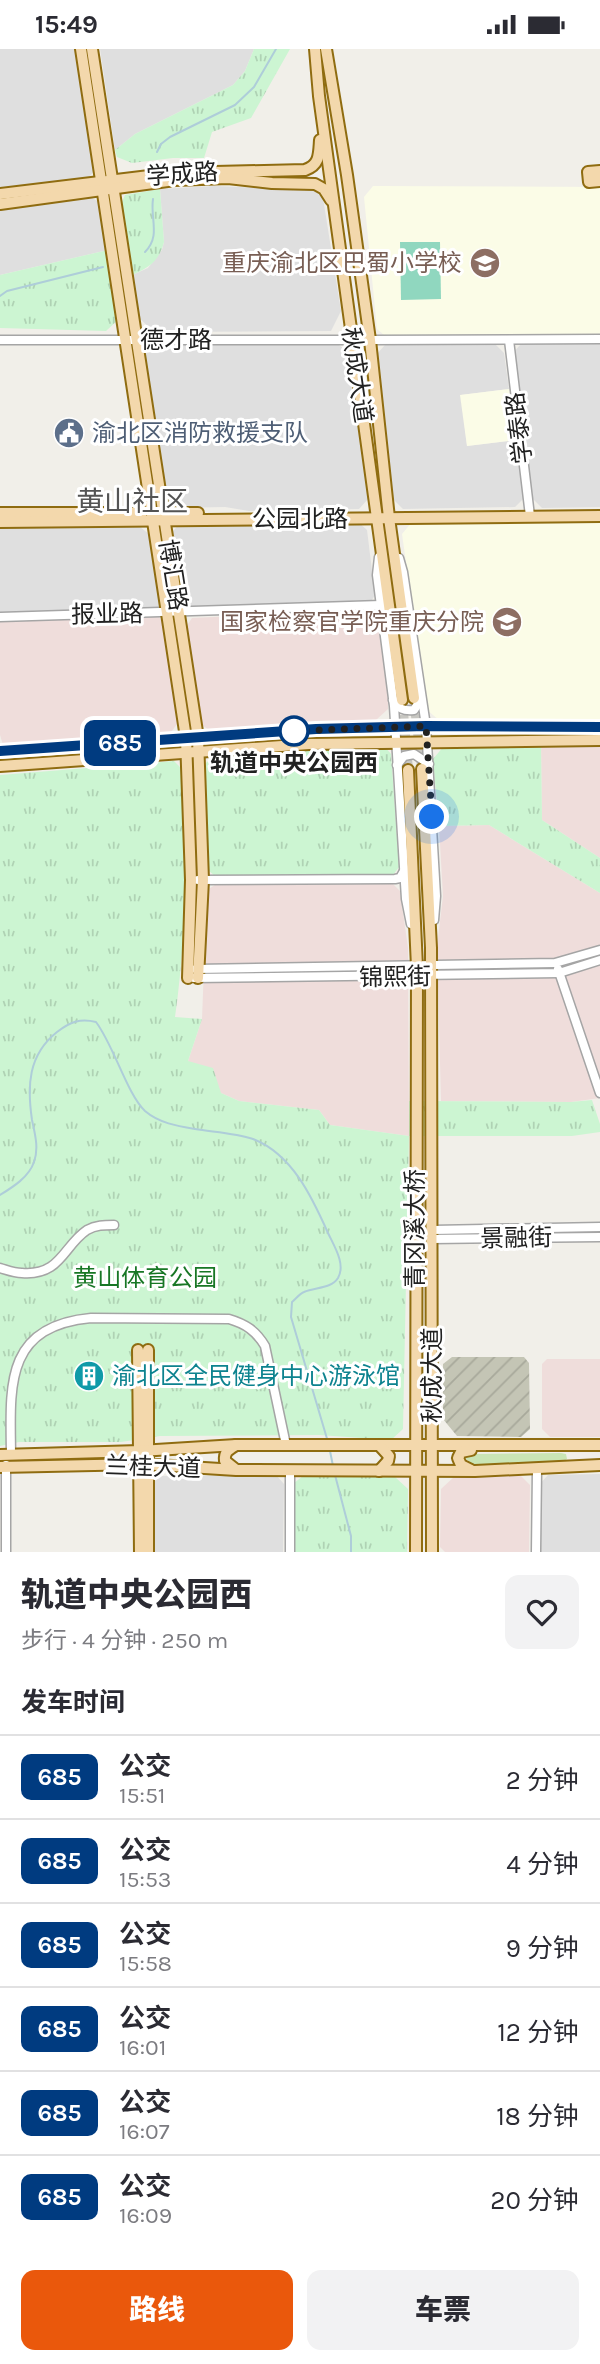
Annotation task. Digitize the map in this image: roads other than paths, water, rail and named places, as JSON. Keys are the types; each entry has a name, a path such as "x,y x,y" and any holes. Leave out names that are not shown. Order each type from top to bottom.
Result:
{"main road":[{"name":"博汇路","path":"81,49 107,185 192,738 197,880 194,974"},
{"name":"博汇路","path":"92,49 107,185"},
{"name":"秋成大道","path":"315,49 321,116 380,540 397,700"},
{"name":"秋成大道","path":"326,49 370,341 389,520 418,698"},
{"name":"学成路","path":"0,204 198,171 305,170 318,160 321,116"},
{"name":"学成路","path":"0,194 228,178 311,183 324,189 334,206"},
{"name":"公园北路","path":"0,513 158,516 376,515 389,520 600,509"},
{"name":"公园北路","path":"530,513 600,516"},
{"name":"公园北路","path":"0,521 158,516"},
{"path":"0,751 316,729 426,726 600,727"},
{"path":"0,766 193,751 396,741 600,740"},
{"path":"425,766 431,972"},
{"path":"403,767 417,972"},
{"name":"青冈溪大桥","path":"416,1379 417,972"},
{"name":"青冈溪大桥","path":"431,972 432,1197"},
{"name":"秋成大道","path":"432,1197 432,1552"},
{"path":"143,1350 148,1552"},
{"name":"秋成大道","path":"416,1379 416,1552"},
{"path":"236,1445 225,1455 228,1466 236,1470"},
{"name":"兰桂大道","path":"5,1454 145,1451 236,1445 379,1445"},
{"path":"379,1445 600,1445"},
{"path":"374,1471 388,1461 389,1456 379,1445"},
{"path":"475,1471 459,1463 458,1456 461,1452 526,1446"},
{"path":"140,1552 145,1464"},
{"name":"兰桂大道","path":"3,1466 145,1464 236,1470 374,1471"},
{"path":"374,1471 537,1470 600,1465"}],"street":[{"path":"309,49 319,96"},
{"path":"332,49 334,99"},
{"path":"370,341 600,339"},
{"name":"德才路","path":"0,340 353,340"},
{"name":"学泰路","path":"509,340 530,513"},
{"path":"380,540 377,575 398,708 414,710 418,698"},
{"name":"报业路","path":"0,617 381,605"},
{"path":"418,698 426,726 425,766"},
{"path":"397,700 396,741 403,767"},
{"path":"416,948 406,899 404,870 404,756 414,754 425,766"},
{"path":"197,880 395,879 400,878 404,870"},
{"name":"锦熙街","path":"431,972 555,963 600,950"},
{"name":"锦熙街","path":"194,974 559,973 600,960"},
{"path":"555,963 600,1093"},
{"path":"0,1268 22,1273 49,1268 61,1260 86,1231 99,1225 114,1225"},
{"name":"景融街","path":"433,1235 600,1227"},
{"name":"景融街","path":"433,1235 600,1237"},
{"path":"5,1454 10,1396 14,1373 22,1354 36,1337 52,1326 70,1320 91,1318 229,1319 257,1332 265,1346 286,1445"},
{"path":"3,1466 6,1552"},
{"path":"536,1552 537,1470"},
{"path":"290,1471 290,1552"}],"waterway":[{"path":"157,152 161,144 170,137 235,105 254,87 276,49"},
{"path":"145,252 153,240 153,199"},
{"path":"0,296 7,291 103,267"},
{"path":"0,1195 24,1177 32,1167 35,1157 36,1141 30,1095 35,1061 47,1041 57,1032 80,1021 96,1022 132,1093 150,1115 175,1125 253,1139 279,1155 308,1191 340,1261 340,1273 335,1282 301,1294 292,1302 291,1317 328,1442"},
{"path":"330,1451 333,1466"},
{"path":"335,1475 351,1536 351,1552"}],"tunnel":[{"path":"414,699 422,766"},
{"path":"402,700 408,770"}],"place":[{"name":"重庆渝北区巴蜀小学校","path":"485,263"},
{"name":"渝北区消防救援支队","path":"69,433"},
{"name":"国家检察官学院重庆分院","path":"507,622"},
{"name":"轨道中央公园西","path":"294,731"},
{"name":"渝北区全民健身中心游泳馆","path":"89,1376"}],"district":[{"name":"黄山社区","path":"132,501"}],"park label":[{"name":"黄山体育公园","path":"145,1278"}]}
